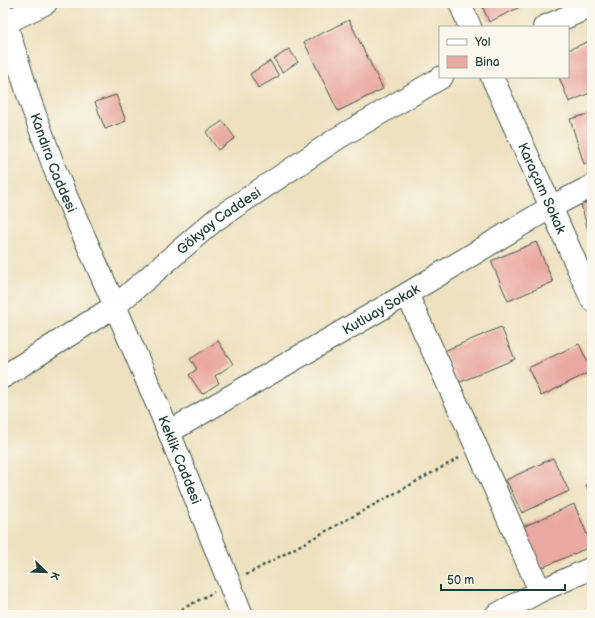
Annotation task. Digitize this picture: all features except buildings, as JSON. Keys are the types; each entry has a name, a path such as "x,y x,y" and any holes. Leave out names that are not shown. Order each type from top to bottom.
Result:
{"street":[{"path":"4,20 46,3"},
{"path":"460,3 470,26"},
{"path":"546,26 592,6"},
{"name":"Kandıra Caddesi","path":"4,20 30,101 58,178 115,306"},
{"name":"Gökyay Caddesi","path":"3,377 115,306 215,220 338,138 440,78"},
{"name":"Karaçam Sokak","path":"492,78 592,300"},
{"name":"Kutluay Sokak","path":"169,432 407,294 551,207 592,186"},
{"path":"407,294 540,591"},
{"name":"Keklik Caddesi","path":"115,306 169,432 242,615"},
{"path":"496,615 540,591 592,568"}],"path":[{"path":"171,615 477,448"}]}
